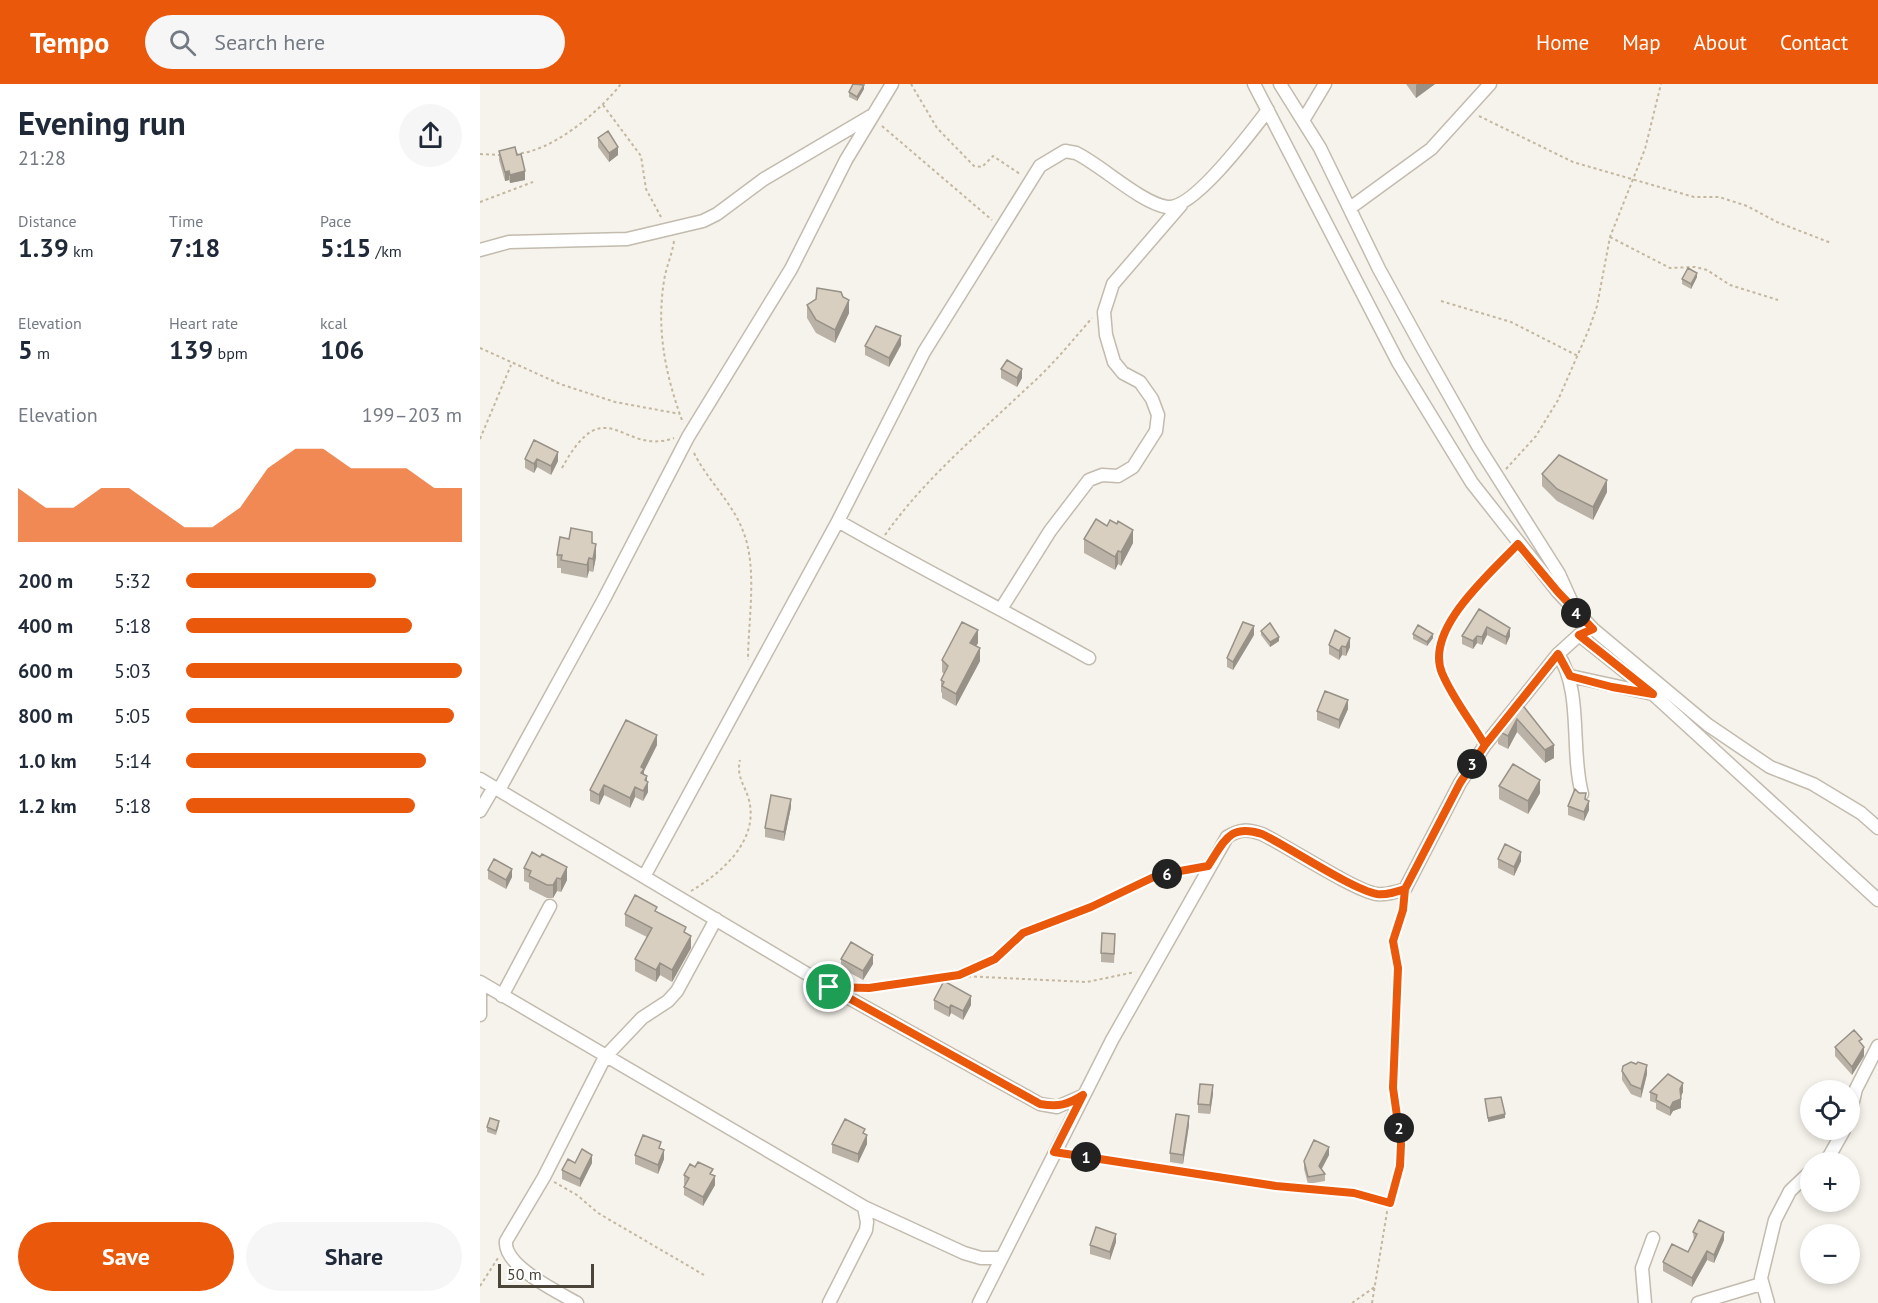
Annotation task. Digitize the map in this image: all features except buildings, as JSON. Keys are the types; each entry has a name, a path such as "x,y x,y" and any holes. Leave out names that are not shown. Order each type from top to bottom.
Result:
{"street":[{"path":"480,811 496,788 599,609 687,435 791,269 871,116 892,84"},
{"path":"1254,84 1398,362 1472,483 1518,544 1575,613 1707,725 1770,767 1813,783 1860,813 1878,828"},
{"path":"1280,84 1304,119 1404,315 1496,475 1559,574 1575,613"},
{"path":"1304,119 1325,84"},
{"path":"1350,208 1431,149 1469,110 1490,84"},
{"path":"1001,609 1050,531 1089,480 1102,475 1118,476 1133,467 1156,431 1158,415 1152,399 1140,382 1123,373 1114,362 1104,322 1105,302 1113,284 1181,205 1207,183 1268,110"},
{"path":"480,250 509,242 627,238 672,230 717,214 764,179 871,116"},
{"path":"645,875 838,521 924,352 1040,166 1054,155 1065,151 1076,153 1151,200 1167,207 1181,205"},
{"path":"838,521 926,572 1001,609 1089,658"},
{"path":"979,1303 1083,1095 1150,968 1227,837 1239,830 1248,829 1262,834 1354,885 1377,894 1393,893 1405,889 1460,783 1485,745 1558,654 1579,635 1593,629"},
{"path":"1579,635 1653,694 1824,854 1878,900"},
{"path":"1558,654 1570,676 1574,758 1582,794"},
{"path":"1570,676 1612,687 1653,694 1669,693"},
{"path":"480,779 645,875 829,987 1040,1104 1057,1107 1068,1104 1083,1095"},
{"path":"502,996 550,906"},
{"path":"578,1303 523,1270 509,1255 506,1247 510,1233 544,1176 605,1057 642,1018 658,1008 677,991 716,919"},
{"path":"480,982 864,1207 964,1253 981,1258 1001,1258"},
{"path":"480,988 480,1015"},
{"path":"1860,1081 1878,1046"},
{"path":"1768,1303 1761,1284 1770,1239 1782,1203 1800,1179"},
{"path":"829,1303 866,1230 864,1207"},
{"path":"1645,1303 1642,1268 1653,1238"},
{"path":"1698,1303 1761,1284"}],"path":[{"path":"513,154 534,151 557,139 602,105 621,84"},
{"path":"911,84 937,128 974,166 982,167 993,156 1030,181"},
{"path":"1496,475 1507,468 1536,436 1558,400 1578,356 1597,306 1610,237 1645,149 1661,84"},
{"path":"602,105 641,156 646,189 672,230 672,253 664,280 665,368 687,435 704,472 726,500 743,531 751,562 748,662"},
{"path":"1469,110 1573,162 1694,197 1719,197 1831,243"},
{"path":"871,116 1001,227"},
{"path":"480,154 504,155"},
{"path":"480,202 534,182"},
{"path":"1610,237 1670,268 1695,267 1707,270 1730,285 1778,300"},
{"path":"878,544 908,503 999,412 1030,386 1105,302"},
{"path":"1441,302 1511,322 1578,356"},
{"path":"480,348 512,364 615,402 680,414"},
{"path":"480,439 512,364"},
{"path":"562,468 578,441 595,430 618,429 649,442 664,442 687,435"},
{"path":"1485,745 1453,694 1442,671 1438,653 1442,639 1465,600 1518,544"},
{"path":"681,897 707,882 732,859 743,843 750,824 751,813 748,797 738,771 740,760"},
{"path":"959,975 995,959 1023,933 1091,907 1158,875 1208,866"},
{"path":"1372,1303 1390,1203 1400,1166 1401,1144 1393,1088 1398,968 1393,941 1403,910 1405,889"},
{"path":"829,987 869,988 959,975 1087,982 1150,968"},
{"path":"1054,1152 1276,1186 1354,1193 1390,1203"},
{"path":"544,1176 577,1195 598,1214 704,1275"},
{"path":"480,1286 506,1247"},
{"path":"1352,1303 1376,1286"}],"route":[{"path":"829,987 869,988 959,975 995,959 1023,933 1091,907 1158,875 1208,866 1227,837 1239,830 1248,829 1262,834 1293,849 1354,885 1377,894 1393,893 1405,889 1414,872 1425,844 1460,783 1485,745 1453,694 1442,671 1438,653 1442,639 1465,600 1518,544 1575,613 1593,629 1579,635 1653,694 1591,683 1570,676 1558,654 1485,745 1425,844 1405,889 1403,910 1393,941 1398,968 1393,1088 1401,1144 1400,1166 1390,1203 1354,1193 1322,1188 1276,1186 1054,1152 1083,1095 1068,1104 1057,1107 1040,1104 829,987"}]}
